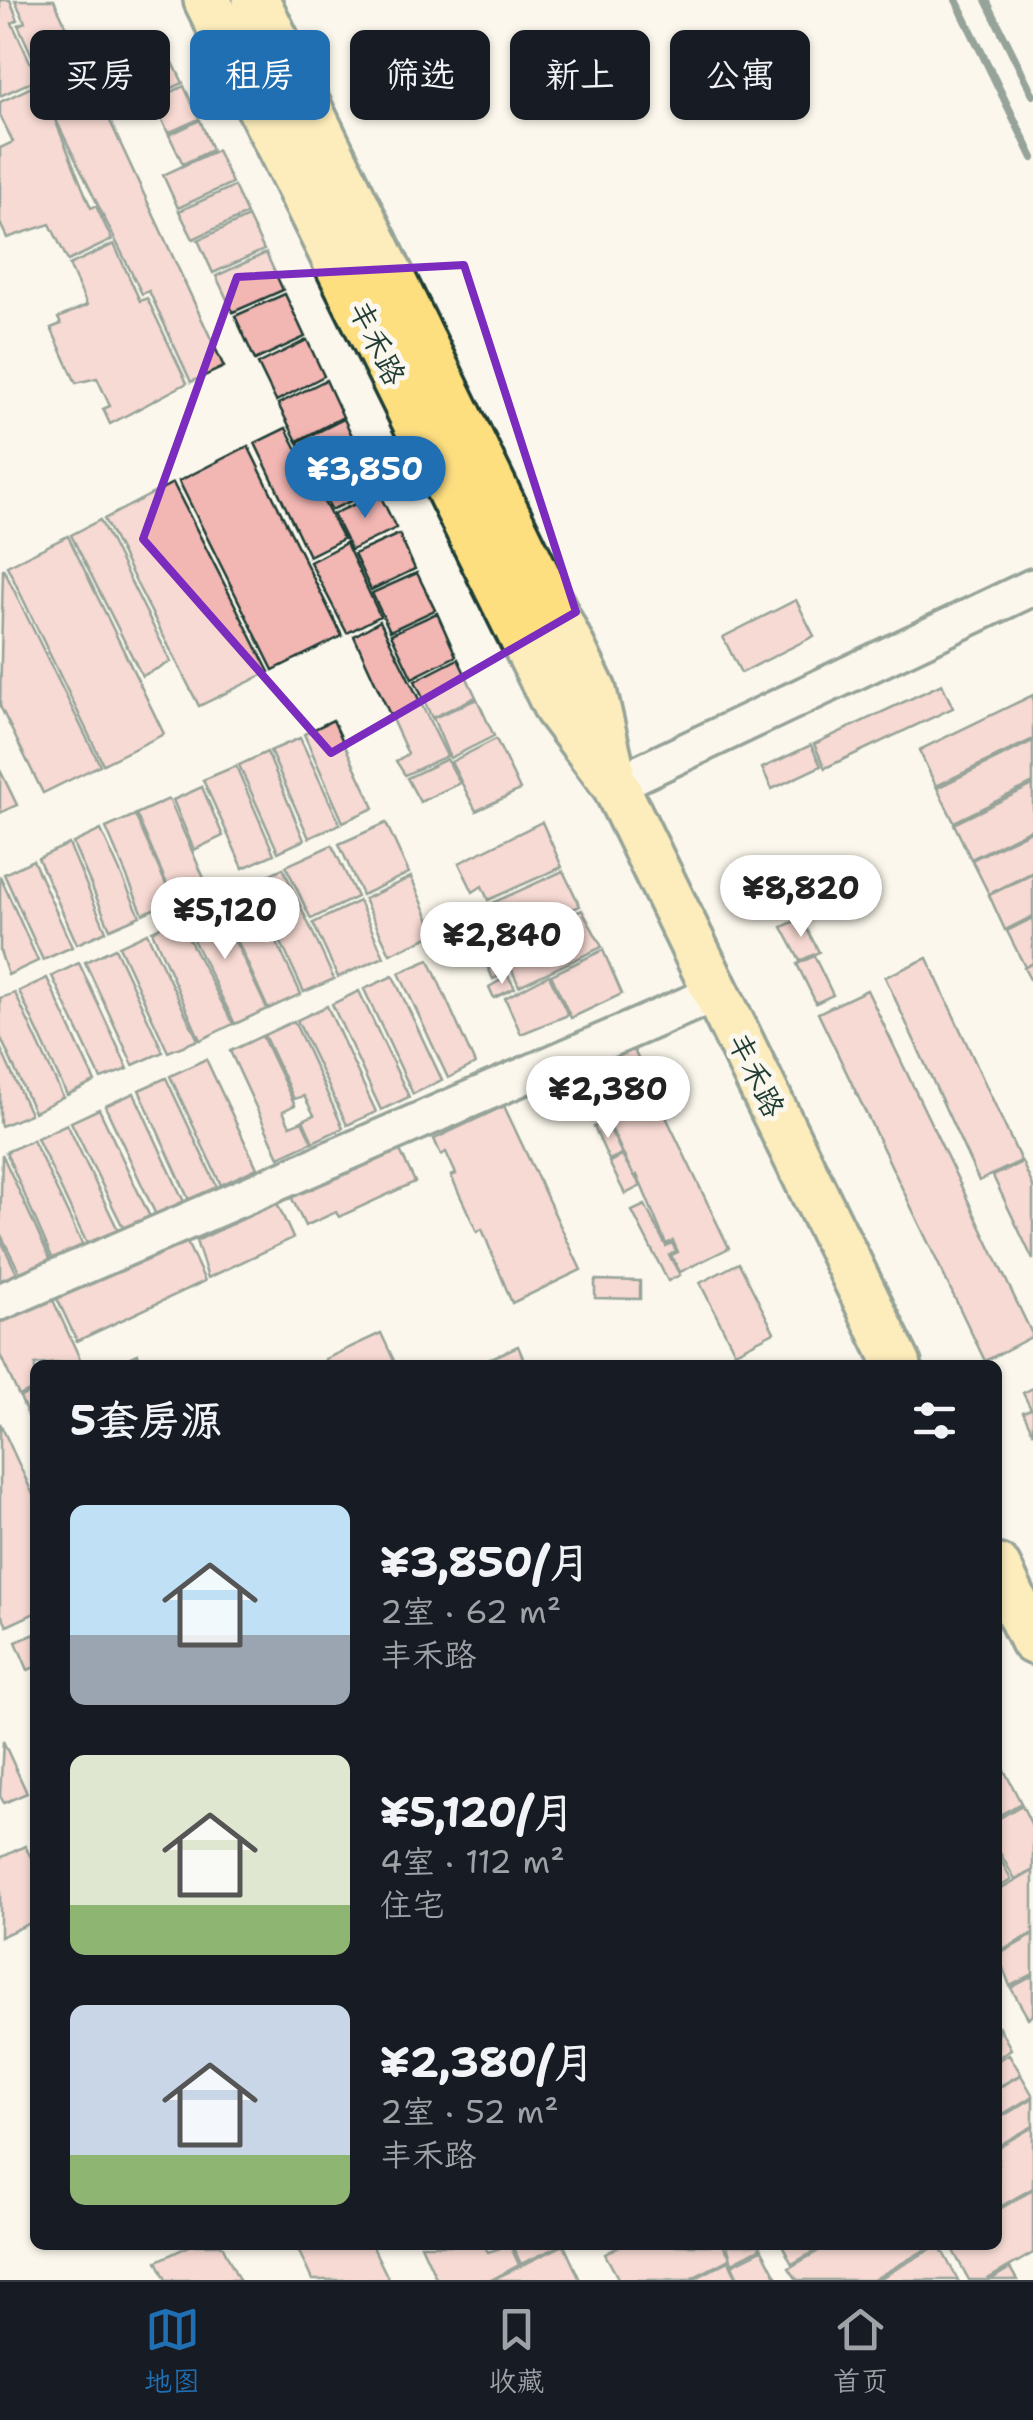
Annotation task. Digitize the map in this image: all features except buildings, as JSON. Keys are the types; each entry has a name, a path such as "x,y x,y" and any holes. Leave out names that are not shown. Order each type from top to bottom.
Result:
{"main road":[{"name":"丰禾路","path":"207,0 557,708 615,784 896,1360"},
{"name":"丰禾路","path":"256,0 593,691 615,784"},
{"path":"1002,1576 1033,1641"}],"street":[{"path":"615,784 1033,587"},
{"path":"0,1302 716,993"}],"highlighted area":[{"path":"464,265 576,612 331,753 143,539 237,277"}],"railway":[{"path":"956,0 1033,158"},
{"path":"986,0 1033,95"}]}
